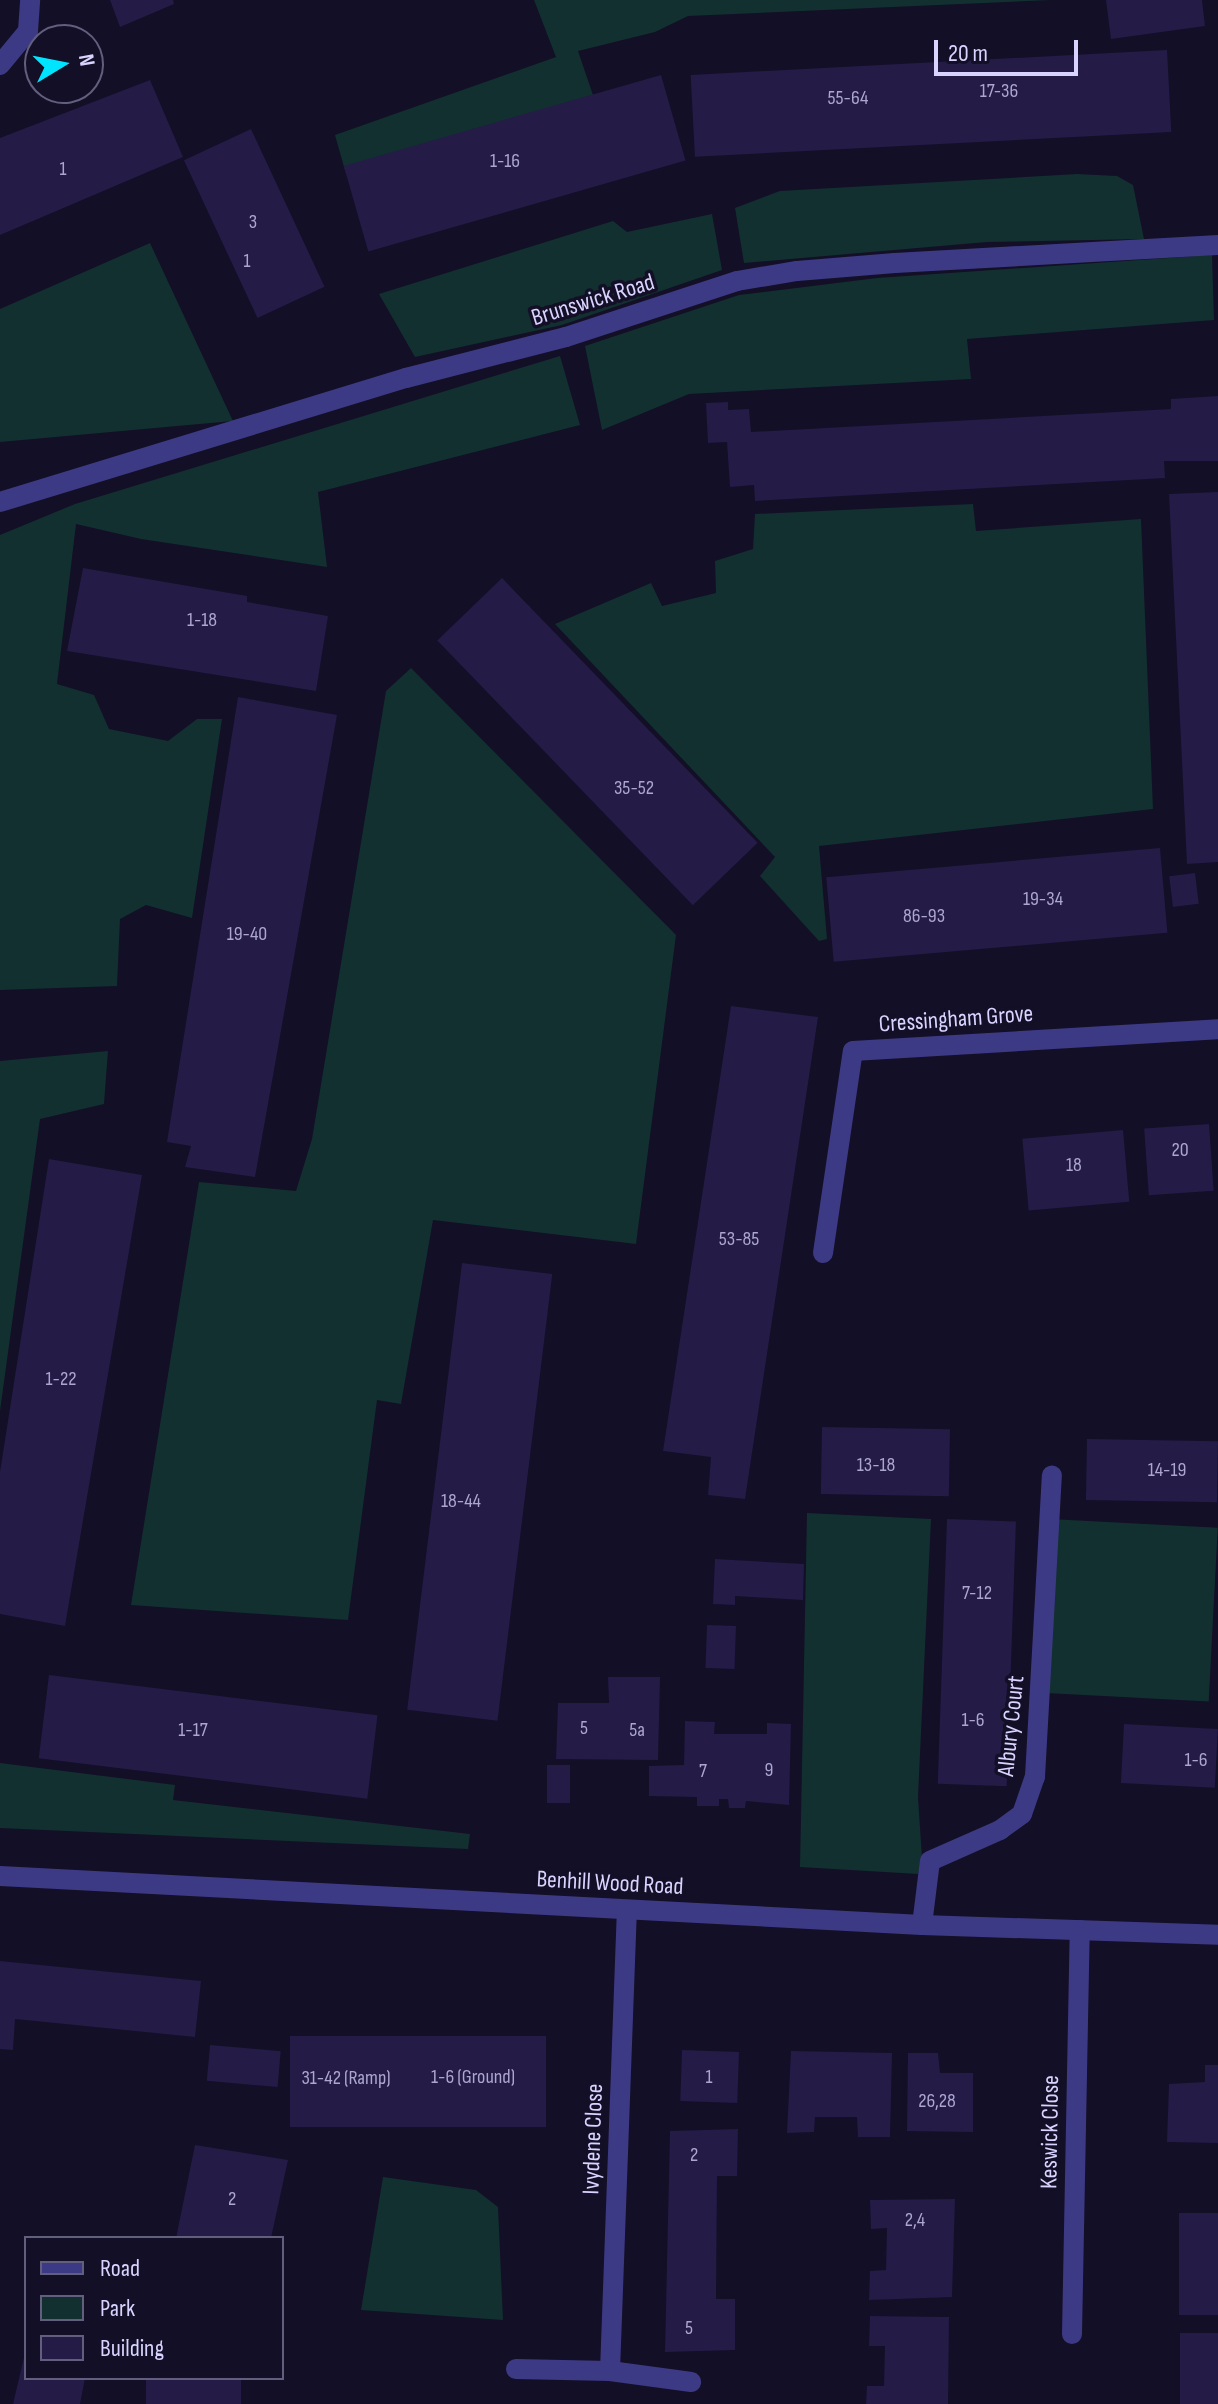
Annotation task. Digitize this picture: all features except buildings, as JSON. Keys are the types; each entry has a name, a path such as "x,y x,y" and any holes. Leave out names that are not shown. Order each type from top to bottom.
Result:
{"street":[{"path":"0,65 28,31 30,0"},
{"name":"Brunswick Road","path":"0,502 406,378 566,337 737,281 797,271 895,263 1218,245"},
{"name":"Cressingham Grove","path":"823,1253 853,1051 1218,1029"},
{"name":"Albury Court","path":"922,1925 930,1861 1000,1830 1022,1814 1035,1777 1052,1475"},
{"name":"Benhill Wood Road","path":"0,1876 922,1925 1218,1935"},
{"name":"Ivydene Close","path":"610,2371 627,1910"},
{"name":"Keswick Close","path":"1072,2334 1080,1930"},
{"path":"516,2369 610,2371 691,2382"}],"green space":[{"path":"534,0 1051,0 688,16 655,32 578,51 594,98 346,174 335,135 556,57"},
{"path":"1077,174 1117,176 1133,185 1144,239 987,242 744,263 735,208 780,191"},
{"path":"712,214 722,270 562,325 415,357 379,294 613,221 627,232"},
{"path":"150,243 233,421 0,442 0,309"},
{"path":"1212,255 1214,320 967,339 971,379 689,394 602,430 585,346 739,295 877,278"},
{"path":"560,356 580,425 318,492 327,567 141,539 76,524 57,684 94,695 109,729 168,741 197,719 222,719 192,918 146,905 120,919 117,986 0,990 0,535 75,504"},
{"path":"973,504 976,531 1141,519 1153,809 819,846 827,939 819,941 760,876 775,857 555,624 651,583 662,606 716,593 715,561 753,549 755,514"},
{"path":"411,668 676,935 636,1244 433,1220 401,1404 377,1400 348,1620 131,1605 199,1182 296,1191 312,1139 386,691"},
{"path":"108,1051 104,1104 40,1119 0,1411 0,1061"},
{"path":"807,1513 931,1519 918,1797 922,1858 918,1874 800,1867"},
{"path":"1050,1519 1218,1528 1209,1702 1041,1693"},
{"path":"0,1763 175,1785 173,1800 470,1834 468,1849 0,1828"},
{"path":"383,2177 476,2190 498,2207 503,2320 361,2310"}]}
